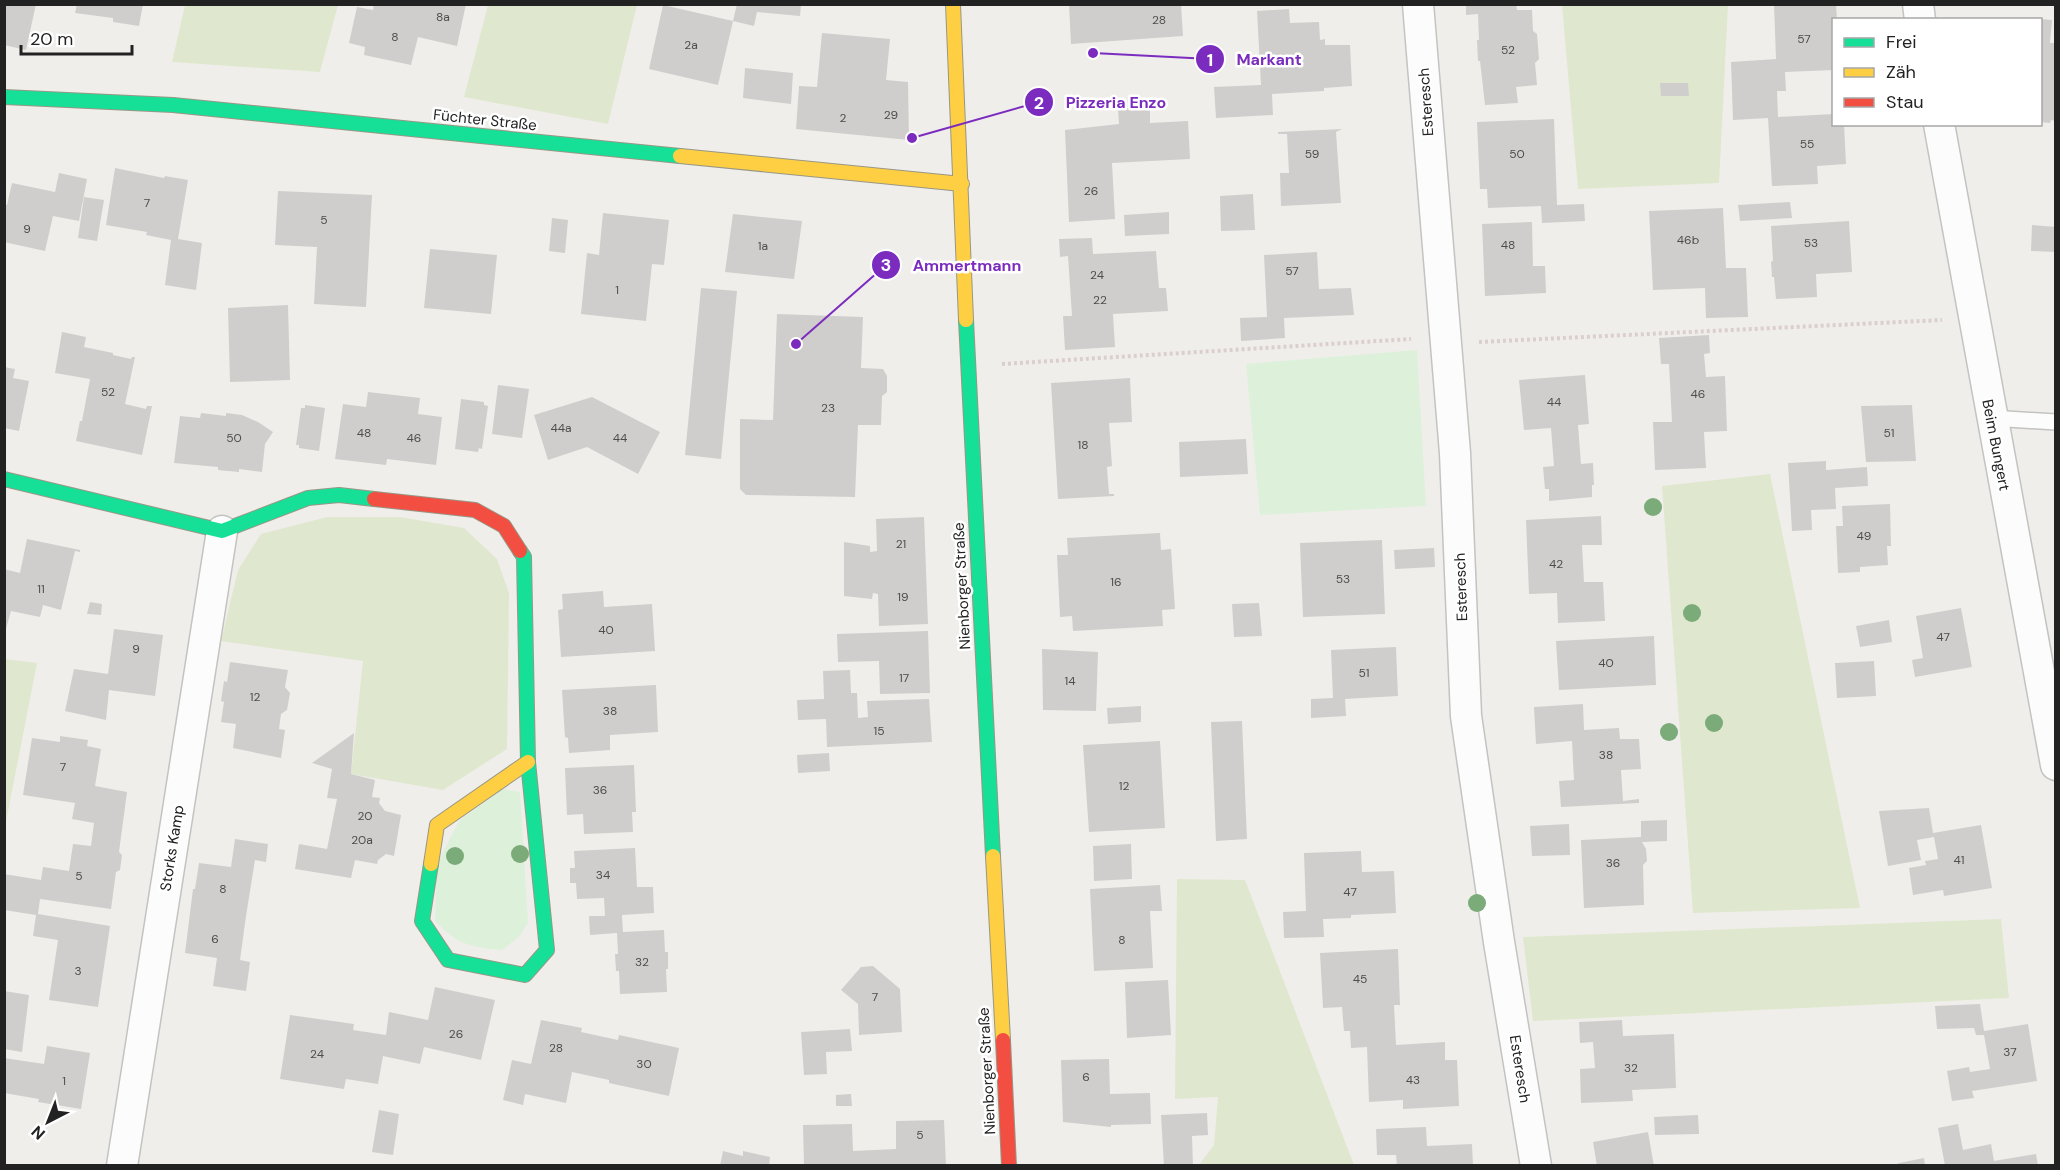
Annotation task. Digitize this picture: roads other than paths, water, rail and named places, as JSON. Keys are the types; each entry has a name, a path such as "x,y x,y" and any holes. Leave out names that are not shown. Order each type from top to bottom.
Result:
{"street":[{"name":"Nienborger Straße","path":"953,4 968,366 1009,1166"},
{"name":"Esteresch","path":"1418,4 1455,453 1466,716 1499,942 1536,1166"},
{"name":"Füchter Straße","path":"4,98 185,106 962,184"},
{"name":"Beim Bungert","path":"1939,126 1972,318 2055,765"},
{"path":"4,479 222,531 308,498 339,495 475,510 504,526 524,557 528,762 548,950 525,975 448,960 422,921 436,825 528,762"},
{"name":"Storks Kamp","path":"122,1166 222,531"}],"lane":[{"path":"1991,418 2055,422"}],"place":[{"name":"Markant","path":"1093,53"},
{"name":"Pizzeria Enzo","path":"912,138"},
{"name":"Ammertmann","path":"796,344"}]}
